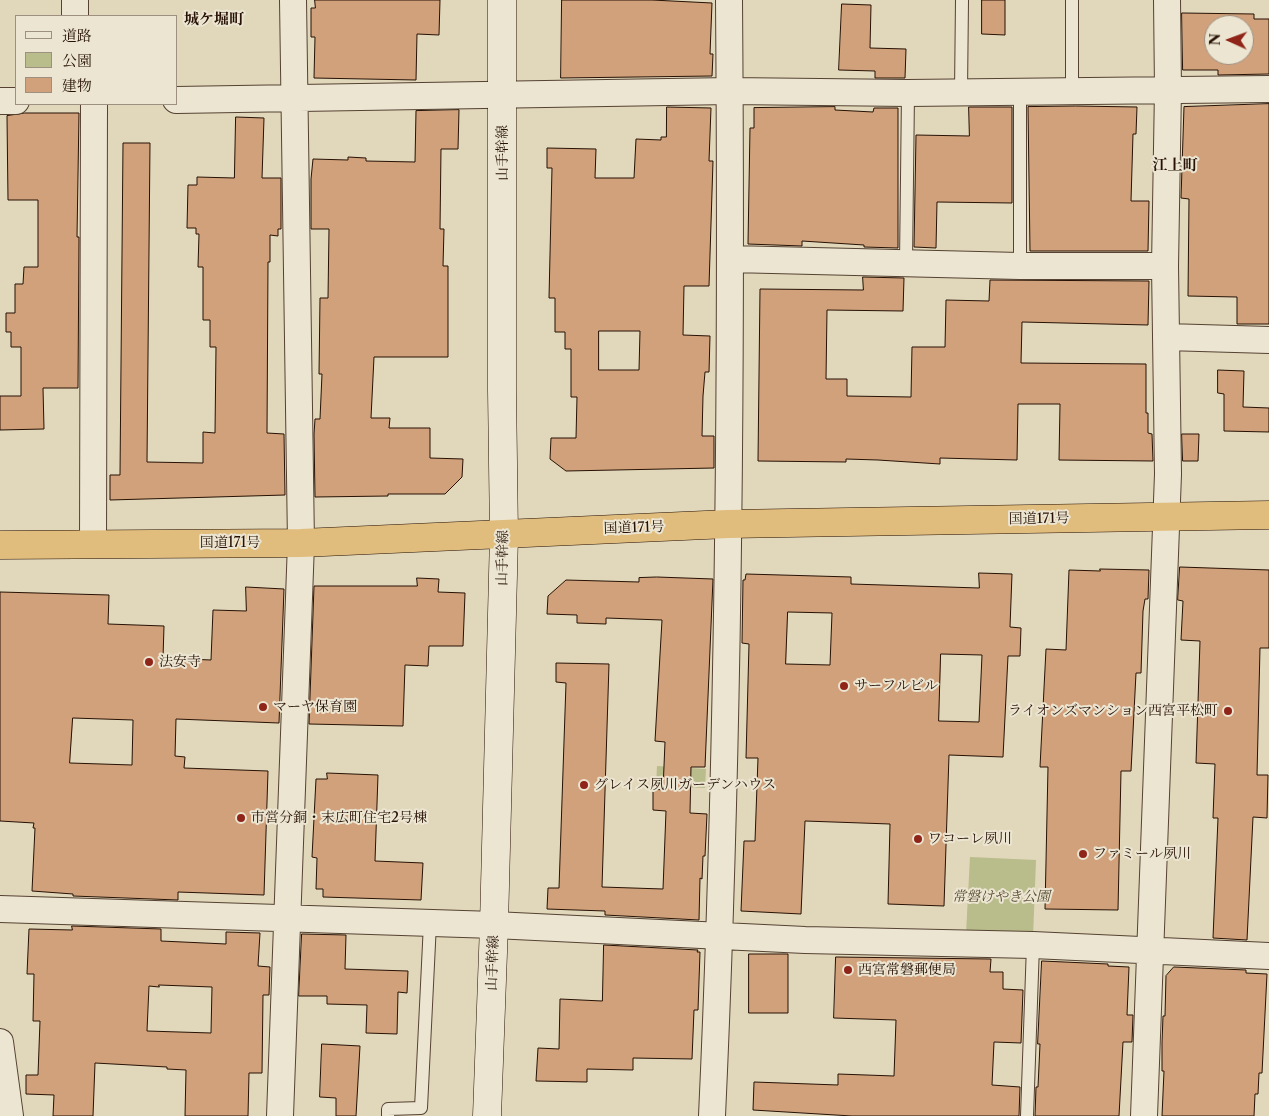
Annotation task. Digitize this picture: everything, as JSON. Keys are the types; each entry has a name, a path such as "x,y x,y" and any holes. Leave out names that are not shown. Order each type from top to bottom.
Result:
{"highway":[{"name":"国道171号","path":"0,545 301,543 504,536 573,530 728,524 1269,515"}],"street":[{"path":"75,0 75,15"},
{"path":"280,1116 301,543 293,0"},
{"name":"山手幹線","path":"487,1116 504,536 502,0"},
{"path":"712,1116 719,937 728,524 731,259 729,0"},
{"path":"1144,1116 1168,474 1165,266 1168,89 1167,0"},
{"path":"178,100 730,91 908,93 1269,89"},
{"path":"0,101 15,100"},
{"path":"93,544 94,105"},
{"path":"731,259 1020,266 1165,266"},
{"path":"1166,337 1269,340"},
{"path":"0,909 494,925 719,937 1033,944 1269,956"},
{"path":"0,1042 10,1116"}],"lane":[{"path":"961,92 962,0"},
{"path":"1072,0 1072,91"},
{"path":"1020,91 1020,266"},
{"path":"906,262 908,93"},
{"path":"388,1116 388,1109 421,1108 430,923"},
{"path":"1027,1116 1033,944"}],"green space":[{"path":"657,766 706,769 705,788 656,786"},
{"name":"常磐けやき公園","path":"970,857 1036,860 1033,937 966,934"}],"building":[{"path":"315,0 440,0 439,35 417,34 416,80 314,78 315,37 311,37 311,8 315,8"},
{"path":"562,0 652,0 712,3 710,54 713,54 712,76 561,78"},
{"path":"982,0 1005,0 1005,35 982,34"},
{"path":"842,4 871,5 870,48 906,49 905,78 875,78 875,71 839,70"},
{"path":"1182,13 1254,14 1204,15 1204,65 1254,65 1254,19 1269,19 1269,74 1218,75 1218,70 1183,70"},
{"path":"1269,104 1269,324 1237,324 1237,297 1188,296 1189,199 1181,198 1184,107"},
{"path":"667,107 711,108 709,161 713,161 709,286 684,286 683,335 710,336 709,372 705,372 703,396 702,436 714,436 714,468 566,471 550,459 551,438 576,438 577,397 571,397 571,349 565,349 565,332 555,332 555,298 549,298 552,168 547,168 547,148 596,149 595,178 634,178 636,139 661,140 661,137 666,137","holes":["599,331 640,331 639,370 599,370"]},
{"path":"835,107 835,110 873,112 874,108 898,108 898,248 802,241 802,246 748,244 750,128 754,128 754,108"},
{"path":"969,107 1012,107 1012,203 937,202 936,248 914,247 916,135 969,136"},
{"path":"1028,107 1137,107 1136,134 1133,134 1131,201 1149,201 1148,251 1030,251"},
{"path":"459,110 458,149 441,149 440,229 444,229 443,266 448,266 448,357 374,357 371,418 390,418 389,428 430,428 430,458 463,459 462,477 445,494 315,497 314,434 315,419 320,419 322,374 319,374 320,298 328,298 329,229 311,229 313,159 348,160 348,157 366,158 366,161 415,162 416,111"},
{"path":"25,113 79,113 77,237 79,237 78,388 43,388 44,429 0,430 0,396 21,396 21,347 11,347 11,332 6,332 6,313 15,313 15,284 23,284 24,267 38,267 38,200 8,200 7,116"},
{"path":"236,117 264,118 262,178 281,178 281,229 278,229 278,236 270,235 270,262 268,262 267,433 284,434 285,495 110,500 110,475 120,475 123,143 150,143 147,462 203,463 203,432 215,433 216,347 210,347 210,320 203,320 203,267 198,267 199,234 196,234 196,228 187,228 188,185 197,185 197,177 234,178"},
{"path":"863,277 904,278 903,311 827,310 826,379 847,379 847,396 911,397 912,347 945,347 946,300 989,301 990,280 1149,281 1148,325 1022,322 1021,363 1146,364 1146,413 1148,413 1148,433 1152,434 1153,461 1059,460 1060,404 1018,404 1017,460 940,458 940,464 846,459 846,462 758,461 760,289 863,290"},
{"path":"1218,370 1244,371 1243,407 1269,408 1269,432 1224,431 1224,394 1218,393"},
{"path":"1182,434 1199,434 1198,461 1183,461"},
{"path":"1180,567 1269,570 1269,648 1260,648 1257,775 1268,775 1267,818 1253,817 1247,940 1213,938 1218,818 1213,818 1215,764 1196,763 1200,641 1181,640 1183,601 1178,600"},
{"path":"1100,569 1149,570 1148,599 1145,599 1143,611 1141,673 1136,673 1131,771 1121,771 1118,910 1045,909 1048,767 1040,767 1046,649 1066,650 1069,570 1100,571"},
{"path":"979,573 1012,574 1010,627 1021,628 1020,656 1008,656 1003,757 949,755 944,906 888,904 890,824 805,821 801,914 741,911 744,841 755,841 758,758 746,758 749,644 742,643 743,580 745,580 746,574 851,577 851,584 979,588","holes":["788,612 832,613 830,665 786,664","941,654 982,655 979,722 939,721"]},
{"path":"417,578 439,579 438,592 465,593 463,646 429,646 428,666 405,665 403,726 309,724 314,586 417,586"},
{"path":"639,578 713,579 705,767 691,767 690,813 707,814 705,856 703,856 702,879 700,878 699,920 605,915 605,911 547,909 548,888 559,888 566,683 556,682 556,663 609,664 602,887 663,889 666,811 653,810 653,789 663,790 665,742 655,741 662,620 606,618 606,624 577,623 577,615 547,614 548,596 566,580 639,582"},
{"path":"246,587 284,589 279,723 176,719 175,756 185,757 184,768 268,771 264,895 178,892 178,900 73,896 73,894 32,891 34,823 0,821 0,592 109,595 108,624 164,626 163,658 211,660 213,610 246,611","holes":["73,718 133,720 132,765 70,763"]},
{"path":"327,773 378,775 375,861 423,863 421,900 323,897 323,889 316,889 317,858 312,857 316,779 327,779"},
{"path":"72,926 161,929 161,941 226,944 226,932 260,933 258,966 270,967 269,995 263,995 262,1073 249,1073 248,1116 185,1116 186,1070 167,1069 167,1067 95,1063 93,1116 53,1116 54,1095 26,1094 26,1075 38,1075 40,1021 33,1021 34,974 27,974 29,929 72,930","holes":["149,986 212,987 211,1033 147,1031"]},
{"path":"302,934 346,935 345,969 408,971 407,993 398,992 397,1034 366,1033 367,1005 327,1004 327,996 299,996"},
{"path":"604,945 698,950 697,952 700,952 698,1010 694,1010 692,1059 633,1058 633,1070 587,1069 587,1082 536,1081 538,1048 559,1049 560,999 602,1001"},
{"path":"749,954 788,954 788,1013 749,1013"},
{"path":"836,957 991,959 990,972 1003,972 1003,989 1023,990 1021,1043 994,1042 992,1085 1020,1087 1019,1116 852,1116 753,1110 754,1082 838,1085 838,1074 894,1076 896,1020 834,1018"},
{"path":"1042,961 1108,964 1108,966 1129,967 1127,1015 1133,1015 1132,1042 1123,1042 1119,1116 1035,1116 1040,1044 1038,1044"},
{"path":"1174,967 1246,970 1246,973 1267,974 1262,1073 1259,1073 1258,1094 1255,1094 1254,1116 1162,1116 1164,1071 1162,1071 1162,1043 1166,976"},
{"path":"322,1044 360,1046 356,1116 336,1116 336,1098 320,1097"}],"place":[{"name":"法安寺","path":"149,662"},
{"name":"サーフルビル","path":"844,686"},
{"name":"マーヤ保育園","path":"263,707"},
{"name":"ライオンズマンション西宮平松町","path":"1228,711"},
{"name":"グレイス夙川ガーデンハウス","path":"584,785"},
{"name":"市営分銅・末広町住宅2号棟","path":"241,818"},
{"name":"ワコーレ夙川","path":"918,839"},
{"name":"ファミール夙川","path":"1083,854"},
{"name":"西宮常磐郵便局","path":"848,970"}],"district":[{"name":"城ケ堀町","path":"214,20"},
{"name":"江上町","path":"1175,166"}]}
